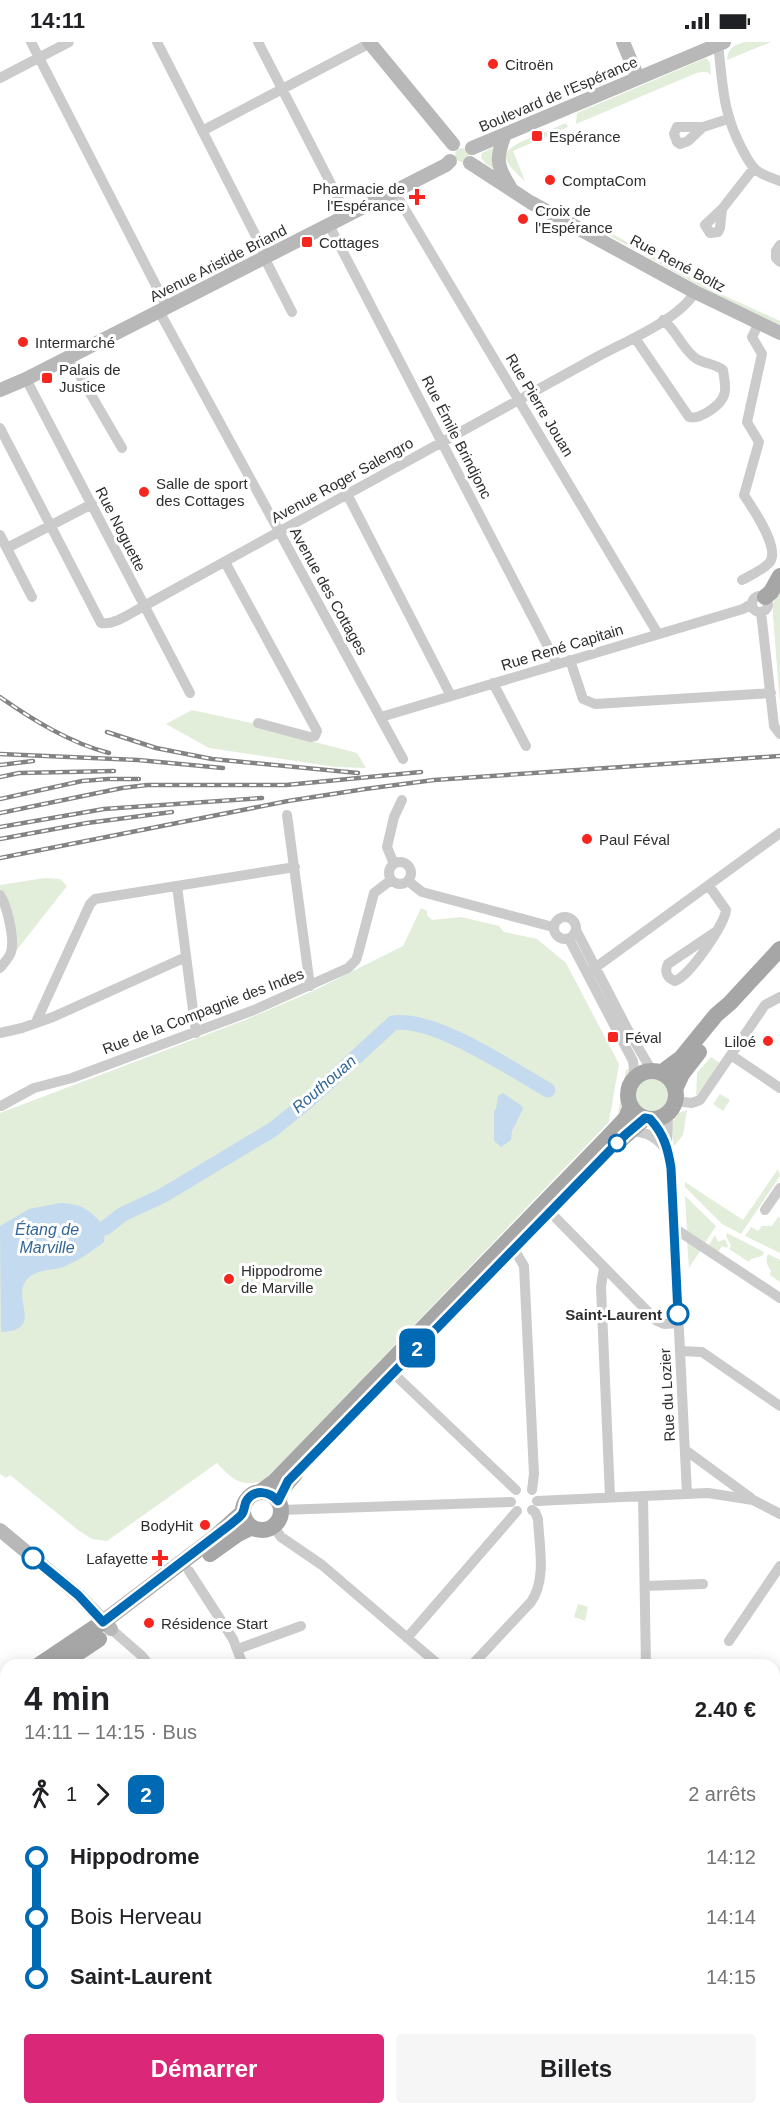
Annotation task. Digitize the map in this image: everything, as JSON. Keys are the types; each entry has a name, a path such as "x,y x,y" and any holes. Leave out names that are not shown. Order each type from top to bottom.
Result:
{"main road":[{"path":"623,42 638,78"},
{"path":"370,43 453,144"},
{"name":"Boulevard de l'Espérance","path":"472,148 721,43"},
{"path":"505,134 497,159 500,171 512,191"},
{"path":"465,142 472,148 474,156 470,163 459,167 450,161 448,154 453,144 465,142"},
{"name":"Avenue Aristide Briand","path":"0,390 26,379 329,225 450,161"},
{"name":"Rue René Boltz","path":"470,163 512,191 696,292 780,333"},
{"path":"759,604 771,592 780,576"},
{"path":"647,1119 631,1106 628,1092 635,1078 641,1074 657,1072 681,1058 780,936"},
{"path":"716,1015 730,1004 780,949"},
{"path":"247,1520 263,1530 273,1526 278,1521 279,1505 288,1481 629,1131 647,1119 661,1118 673,1101 687,1067 780,957"},
{"path":"751,992 780,964"},
{"path":"657,1072 671,1081 673,1101"},
{"path":"49,1659 107,1625 189,1571 238,1534 247,1520 246,1501 249,1497 274,1482 608,1137 626,1118 631,1106"},
{"path":"260,1492 270,1494 279,1505"},
{"path":"67,1659 215,1537 247,1520"},
{"path":"0,1530 78,1595 107,1625"}],"street":[{"name":"Avenue des Cottages","path":"31,42 163,309 279,531 403,759"},
{"path":"0,78 69,42"},
{"path":"156,42 292,312"},
{"path":"258,42 347,215"},
{"path":"202,131 370,43"},
{"path":"721,43 721,86 728,119 735,136 754,168 780,181"},
{"path":"703,128 728,119"},
{"path":"722,209 754,168"},
{"name":"Rue Pierre Jouan","path":"394,191 658,634"},
{"name":"Rue Émile Brindjonc","path":"329,225 557,664"},
{"path":"780,245 776,251 776,258 780,262"},
{"name":"Avenue Roger Salengro","path":"50,526 101,623 113,622 635,338 687,305 696,292"},
{"path":"635,338 689,417 699,417 721,401 725,393 723,370 717,365 693,356 671,326 663,320"},
{"path":"742,580 770,562 774,555 770,536 744,495 759,442 747,422 762,354 752,337 759,323"},
{"path":"69,357 122,448"},
{"name":"Rue Noguette","path":"26,379 190,693"},
{"path":"0,428 50,526"},
{"path":"347,494 451,696"},
{"path":"7,548 92,504"},
{"path":"0,535 32,597"},
{"path":"225,562 317,731 315,736 310,737 258,723"},
{"path":"759,604 774,726 780,734"},
{"name":"Rue René Capitain","path":"381,717 759,604"},
{"path":"570,660 583,699 595,704 771,693"},
{"path":"493,683 526,746"},
{"path":"394,864 387,847 394,817 402,800"},
{"path":"287,814 310,986"},
{"path":"592,970 780,833"},
{"path":"401,862 410,867 411,875 408,881 398,884 392,880 389,873 394,864 401,862"},
{"path":"36,1022 90,904 102,897 295,867"},
{"name":"Rue de la Compagnie des Indes","path":"0,1106 37,1096 72,1078 196,1033 348,968 356,960 374,893 392,880"},
{"path":"408,881 423,892 553,927 558,937 572,934"},
{"path":"177,886 196,1033"},
{"path":"709,886 726,910 726,918 717,931 685,975 675,981 671,979 666,973 668,964 717,931"},
{"path":"0,895 8,918 12,946 10,955 0,968"},
{"path":"553,927 557,919 567,917 575,923 572,934 638,1048 657,1072"},
{"path":"0,1033 53,1017 186,957"},
{"path":"592,970 633,1061 635,1078"},
{"path":"673,1101 692,1103 700,1100 765,1005 780,997"},
{"path":"731,1055 780,1088"},
{"name":"Rue du Lozier","path":"673,1101 668,1149 671,1168 687,1494"},
{"name":"Rue du Lozier","path":"647,1119 659,1130 668,1149"},
{"path":"629,1131 651,1134 668,1149"},
{"path":"765,1210 780,1188"},
{"path":"550,1212 657,1321 664,1324 678,1323"},
{"path":"674,1228 780,1298"},
{"path":"514,1249 524,1266 534,1474 532,1490"},
{"path":"604,1267 601,1287 610,1497"},
{"path":"680,1351 702,1353 780,1406"},
{"path":"393,1373 516,1490"},
{"path":"685,1453 688,1452 753,1500 780,1514"},
{"path":"407,1638 514,1507 512,1495 516,1490 524,1487 532,1490 536,1495 534,1506 538,1519 540,1572 538,1592 478,1659"},
{"path":"279,1505 514,1507 527,1512 534,1506 610,1497 715,1494 753,1500"},
{"path":"643,1496 646,1659"},
{"path":"273,1526 281,1537 322,1566 432,1659"},
{"path":"729,1641 780,1566"},
{"path":"189,1571 238,1649 241,1659"},
{"path":"645,1586 703,1584"},
{"path":"107,1625 144,1659"},
{"path":"238,1649 301,1626"}],"green space":[{"path":"744,42 771,42 727,60 732,48"},
{"path":"706,58 710,63 711,75 705,72 694,74 576,124 577,113"},
{"path":"566,123 568,127 513,151 525,181 510,166 506,155 508,151 521,142 532,137 534,139"},
{"path":"496,146 495,170 481,158 482,153"},
{"path":"459,148 465,148 469,155 465,162 459,162 455,158 455,152"},
{"path":"607,231 725,296 780,321 780,325 723,299 603,232"},
{"path":"780,586 780,703 773,604"},
{"path":"192,710 256,724 357,753 366,768 336,767 209,748 166,724"},
{"path":"45,878 60,879 67,886 16,951 0,885"},
{"name":"Hippodrome de Marville","path":"421,908 427,911 427,915 432,920 461,917 499,926 504,932 537,939 566,963 619,1064 609,1122 265,1480 243,1483 233,1478 217,1463 107,1541 92,1539 10,1475 6,1478 0,1474 0,1113 245,1020 313,991 403,946"},
{"path":"711,1057 720,1063 696,1096 697,1073"},
{"path":"629,1069 620,1116 618,1114 626,1070"},
{"path":"653,1077 665,1083 671,1095 665,1107 653,1113 641,1107 635,1095 641,1083"},
{"path":"720,1094 730,1100 723,1111 713,1104"},
{"path":"687,1110 683,1135 674,1146 671,1126 676,1114"},
{"path":"778,1169 780,1176 741,1234 722,1224 685,1187 685,1182 743,1220"},
{"path":"685,1196 716,1226 705,1243 687,1231"},
{"path":"778,1217 780,1218 780,1253 745,1236 751,1227 758,1231 762,1226 772,1226"},
{"path":"727,1233 764,1252 762,1256 751,1259 749,1262 729,1249 731,1246 726,1236"},
{"path":"715,1235 718,1242 725,1239 727,1248 722,1246 718,1252 708,1246"},
{"path":"687,1240 701,1250 689,1268"},
{"path":"768,1254 780,1260 780,1282 770,1275"},
{"path":"578,1604 588,1607 585,1621 574,1617"}],"water":[{"path":"503,1093 523,1109 512,1131 511,1140 501,1147 494,1141 494,1111 498,1096"},
{"name":"Étang de Marville","path":"60,1203 75,1205 91,1212 105,1228 104,1242 69,1265 37,1273 28,1278 22,1290 25,1313 21,1326 14,1330 1,1332 0,1226 29,1209"}],"waterway":[{"name":"Routhouan","path":"105,1228 123,1214 162,1196 272,1130 307,1102 393,1023 410,1023 450,1036 472,1046 548,1090"}],"railway":[{"path":"0,697 52,730 94,749 109,753"},
{"path":"107,732 156,748 212,759 358,773"},
{"path":"0,754 138,760 223,768"},
{"path":"0,858 288,801 365,789 434,780 780,756"},
{"path":"0,765 33,761"},
{"path":"0,777 19,773 114,771"},
{"path":"0,813 147,785 286,785 421,772"},
{"path":"0,799 82,781 139,779"},
{"path":"0,827 104,809 262,798"},
{"path":"0,839 87,823 172,812"}],"bus line":[{"name":"2","path":"33,1558 78,1595 103,1622 231,1524 243,1512 249,1497 265,1492 278,1501 288,1481 625,1135 645,1118 650,1119 663,1136 671,1168 678,1314"}],"place":[{"name":"Citroën","path":"493,64"},
{"name":"Espérance","path":"537,136"},
{"name":"ComptaCom","path":"550,180"},
{"name":"Pharmacie de l'Espérance","path":"417,197"},
{"name":"Croix de l'Espérance","path":"523,219"},
{"name":"Cottages","path":"307,242"},
{"name":"Intermarché","path":"23,342"},
{"name":"Palais de Justice","path":"47,378"},
{"name":"Salle de sport des Cottages","path":"144,492"},
{"name":"Paul Féval","path":"587,839"},
{"name":"Féval","path":"613,1037"},
{"name":"Liloé","path":"768,1041"},
{"name":"Hippodrome de Marville","path":"229,1279"},
{"name":"Saint-Laurent","path":"678,1314"},
{"name":"BodyHit","path":"205,1525"},
{"name":"Lafayette","path":"160,1558"},
{"name":"Résidence Start","path":"149,1623"}]}
